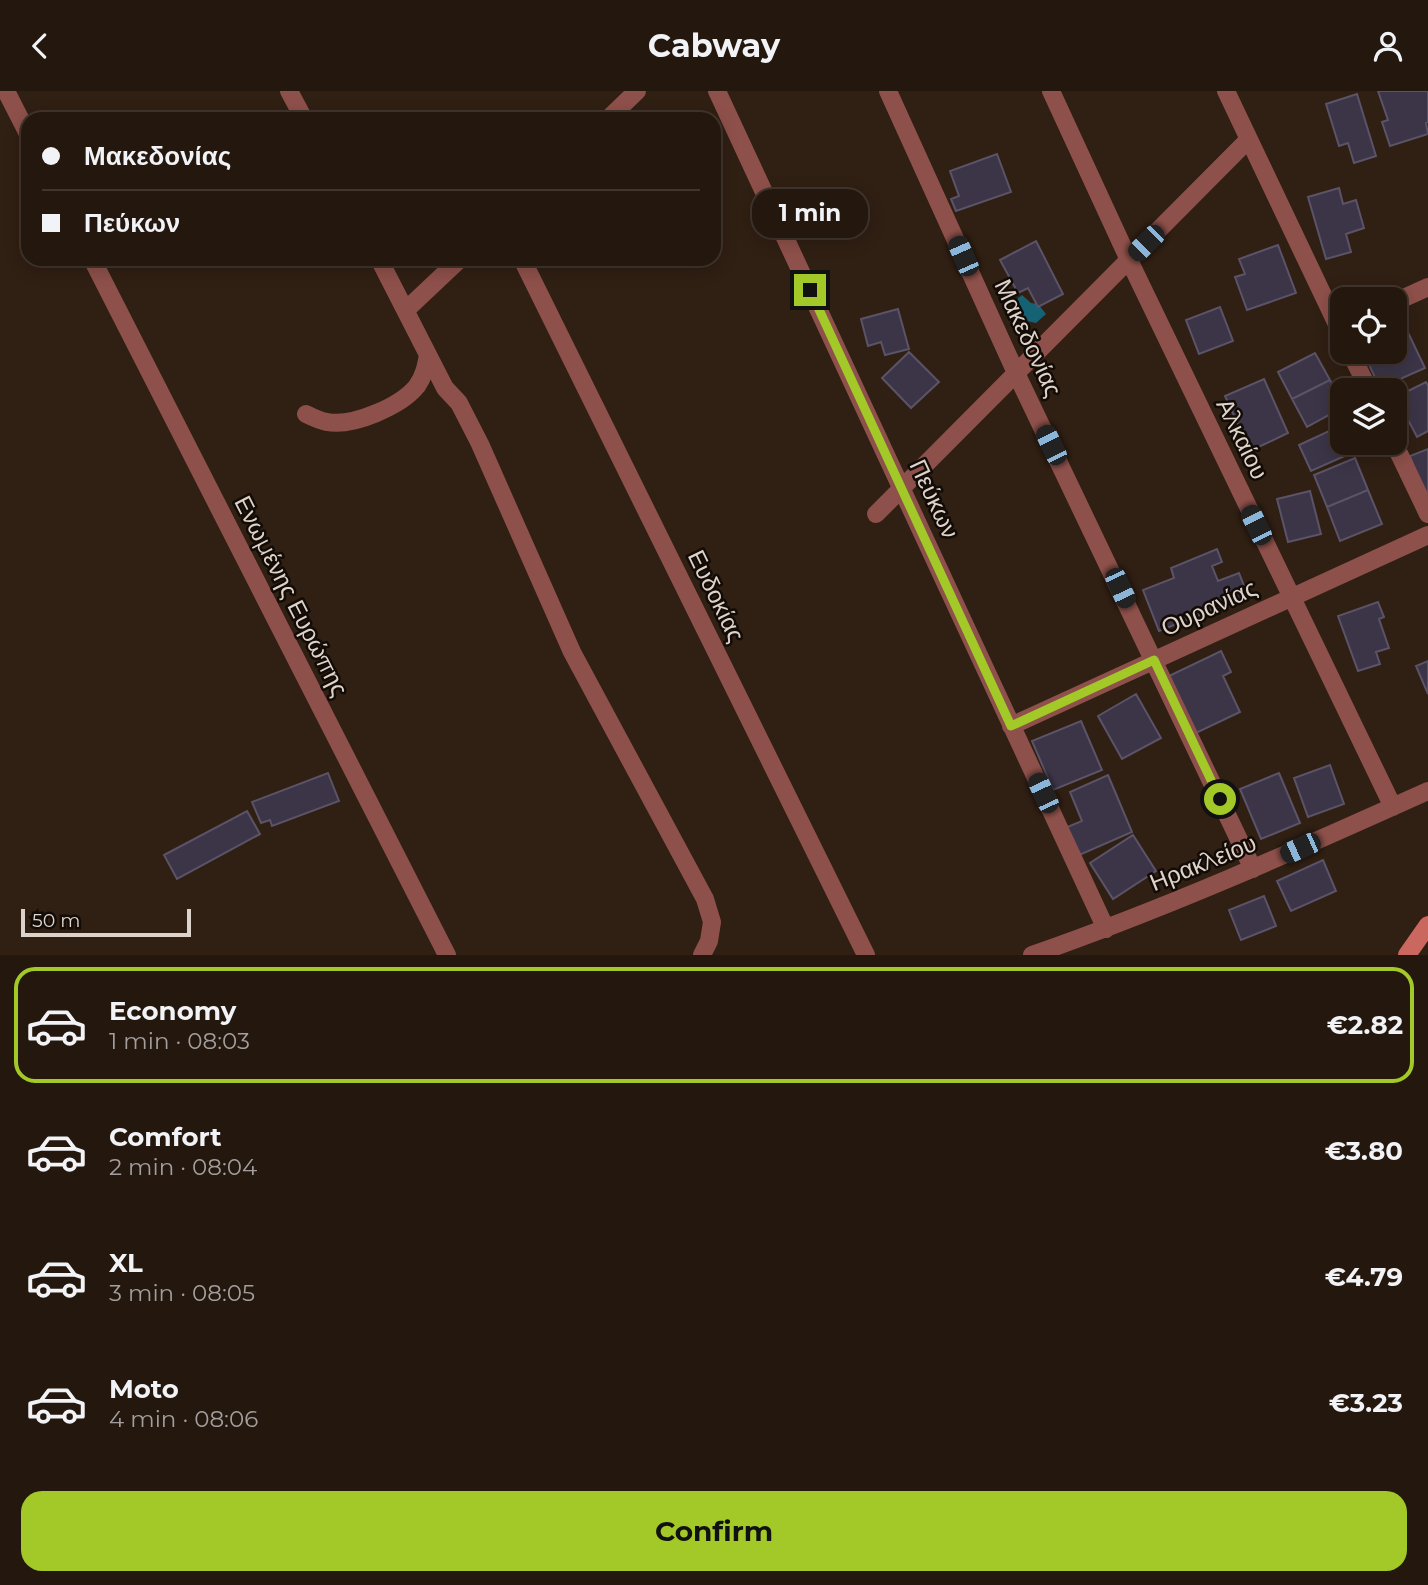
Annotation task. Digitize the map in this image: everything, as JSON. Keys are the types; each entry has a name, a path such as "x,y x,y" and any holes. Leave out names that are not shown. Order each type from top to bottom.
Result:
{"street":[{"path":"6,91 21,120"},
{"path":"289,91 300,112"},
{"path":"615,112 637,91"},
{"name":"Πεύκων","path":"717,91 1106,929"},
{"name":"Μακεδονίας","path":"888,91 1017,373 1253,869"},
{"name":"Αλκαίου","path":"1051,91 1129,260 1393,807"},
{"path":"1226,91 1330,308"},
{"path":"876,515 1248,140"},
{"name":"Ενωμένης Ευρώπης","path":"96,266 447,955"},
{"path":"383,266 445,388 459,403 480,444 572,652 705,899 712,922 709,941 702,955"},
{"path":"406,310 453,266"},
{"name":"Ευδοκίας","path":"525,266 866,955"},
{"path":"1407,297 1428,287"},
{"path":"306,414 326,422 338,423 385,409 408,395 418,384 425,372 428,355"},
{"path":"1400,455 1428,514"},
{"name":"Ουρανίας","path":"1011,726 1428,535"},
{"name":"Ηρακλείου","path":"1032,955 1106,929 1253,869 1428,791"},
{"path":"1406,955 1428,925"}],"water":[{"path":"1022,295 1031,303 1038,304 1046,314 1036,323 1022,320 1013,302"}],"building":[{"path":"1378,91 1428,91 1428,134 1390,146 1382,122 1388,120"},
{"path":"1357,94 1376,156 1354,163 1348,143 1339,146 1326,104"},
{"path":"997,154 1011,192 956,211 951,199 959,196 950,171"},
{"path":"1339,188 1343,204 1356,200 1364,228 1346,234 1351,252 1326,259 1308,197"},
{"path":"1036,241 1063,294 1038,307 1028,288 1018,293 1000,260"},
{"path":"1278,245 1296,293 1247,310 1235,277 1245,274 1239,259"},
{"path":"1220,307 1233,341 1199,354 1186,320"},
{"path":"898,309 909,349 885,355 881,342 868,346 861,319"},
{"path":"1407,330 1425,368 1402,378 1375,378 1369,364 1407,364"},
{"path":"909,352 939,382 911,408 882,378"},
{"path":"1315,353 1330,380 1292,399 1278,372"},
{"path":"1264,379 1288,433 1250,451 1225,396"},
{"path":"1330,380 1330,415 1307,427 1292,399"},
{"path":"1426,382 1428,386 1428,431 1417,437 1407,418 1407,392"},
{"path":"1330,431 1330,455 1347,455 1311,471 1299,445"},
{"path":"1428,449 1428,492 1424,494 1410,456"},
{"path":"1355,458 1368,490 1327,507 1314,475"},
{"path":"1368,490 1382,524 1340,541 1327,507"},
{"path":"1310,491 1321,534 1288,542 1277,499"},
{"path":"1217,549 1222,562 1212,566 1218,581 1239,573 1248,596 1159,631 1143,590 1174,578 1171,568"},
{"path":"1378,602 1384,617 1379,619 1389,648 1376,652 1380,664 1358,671 1338,616"},
{"path":"1221,651 1231,672 1223,676 1240,712 1196,733 1169,676"},
{"path":"1428,661 1428,694 1416,666"},
{"path":"1136,694 1161,738 1122,759 1098,716"},
{"path":"1081,721 1102,770 1053,790 1032,741"},
{"path":"1330,765 1344,804 1308,817 1294,778"},
{"path":"328,773 339,801 272,826 270,820 261,823 252,802"},
{"path":"1279,773 1300,823 1261,839 1240,789"},
{"path":"1108,775 1132,832 1077,856 1065,828 1082,821 1070,792"},
{"path":"247,811 260,834 177,879 164,855"},
{"path":"1133,835 1156,871 1113,899 1090,863"},
{"path":"1323,860 1336,891 1291,911 1277,881"},
{"path":"1264,896 1276,926 1241,940 1229,910"}],"route":[{"path":"810,290 1011,726 1154,660 1220,799"}]}
